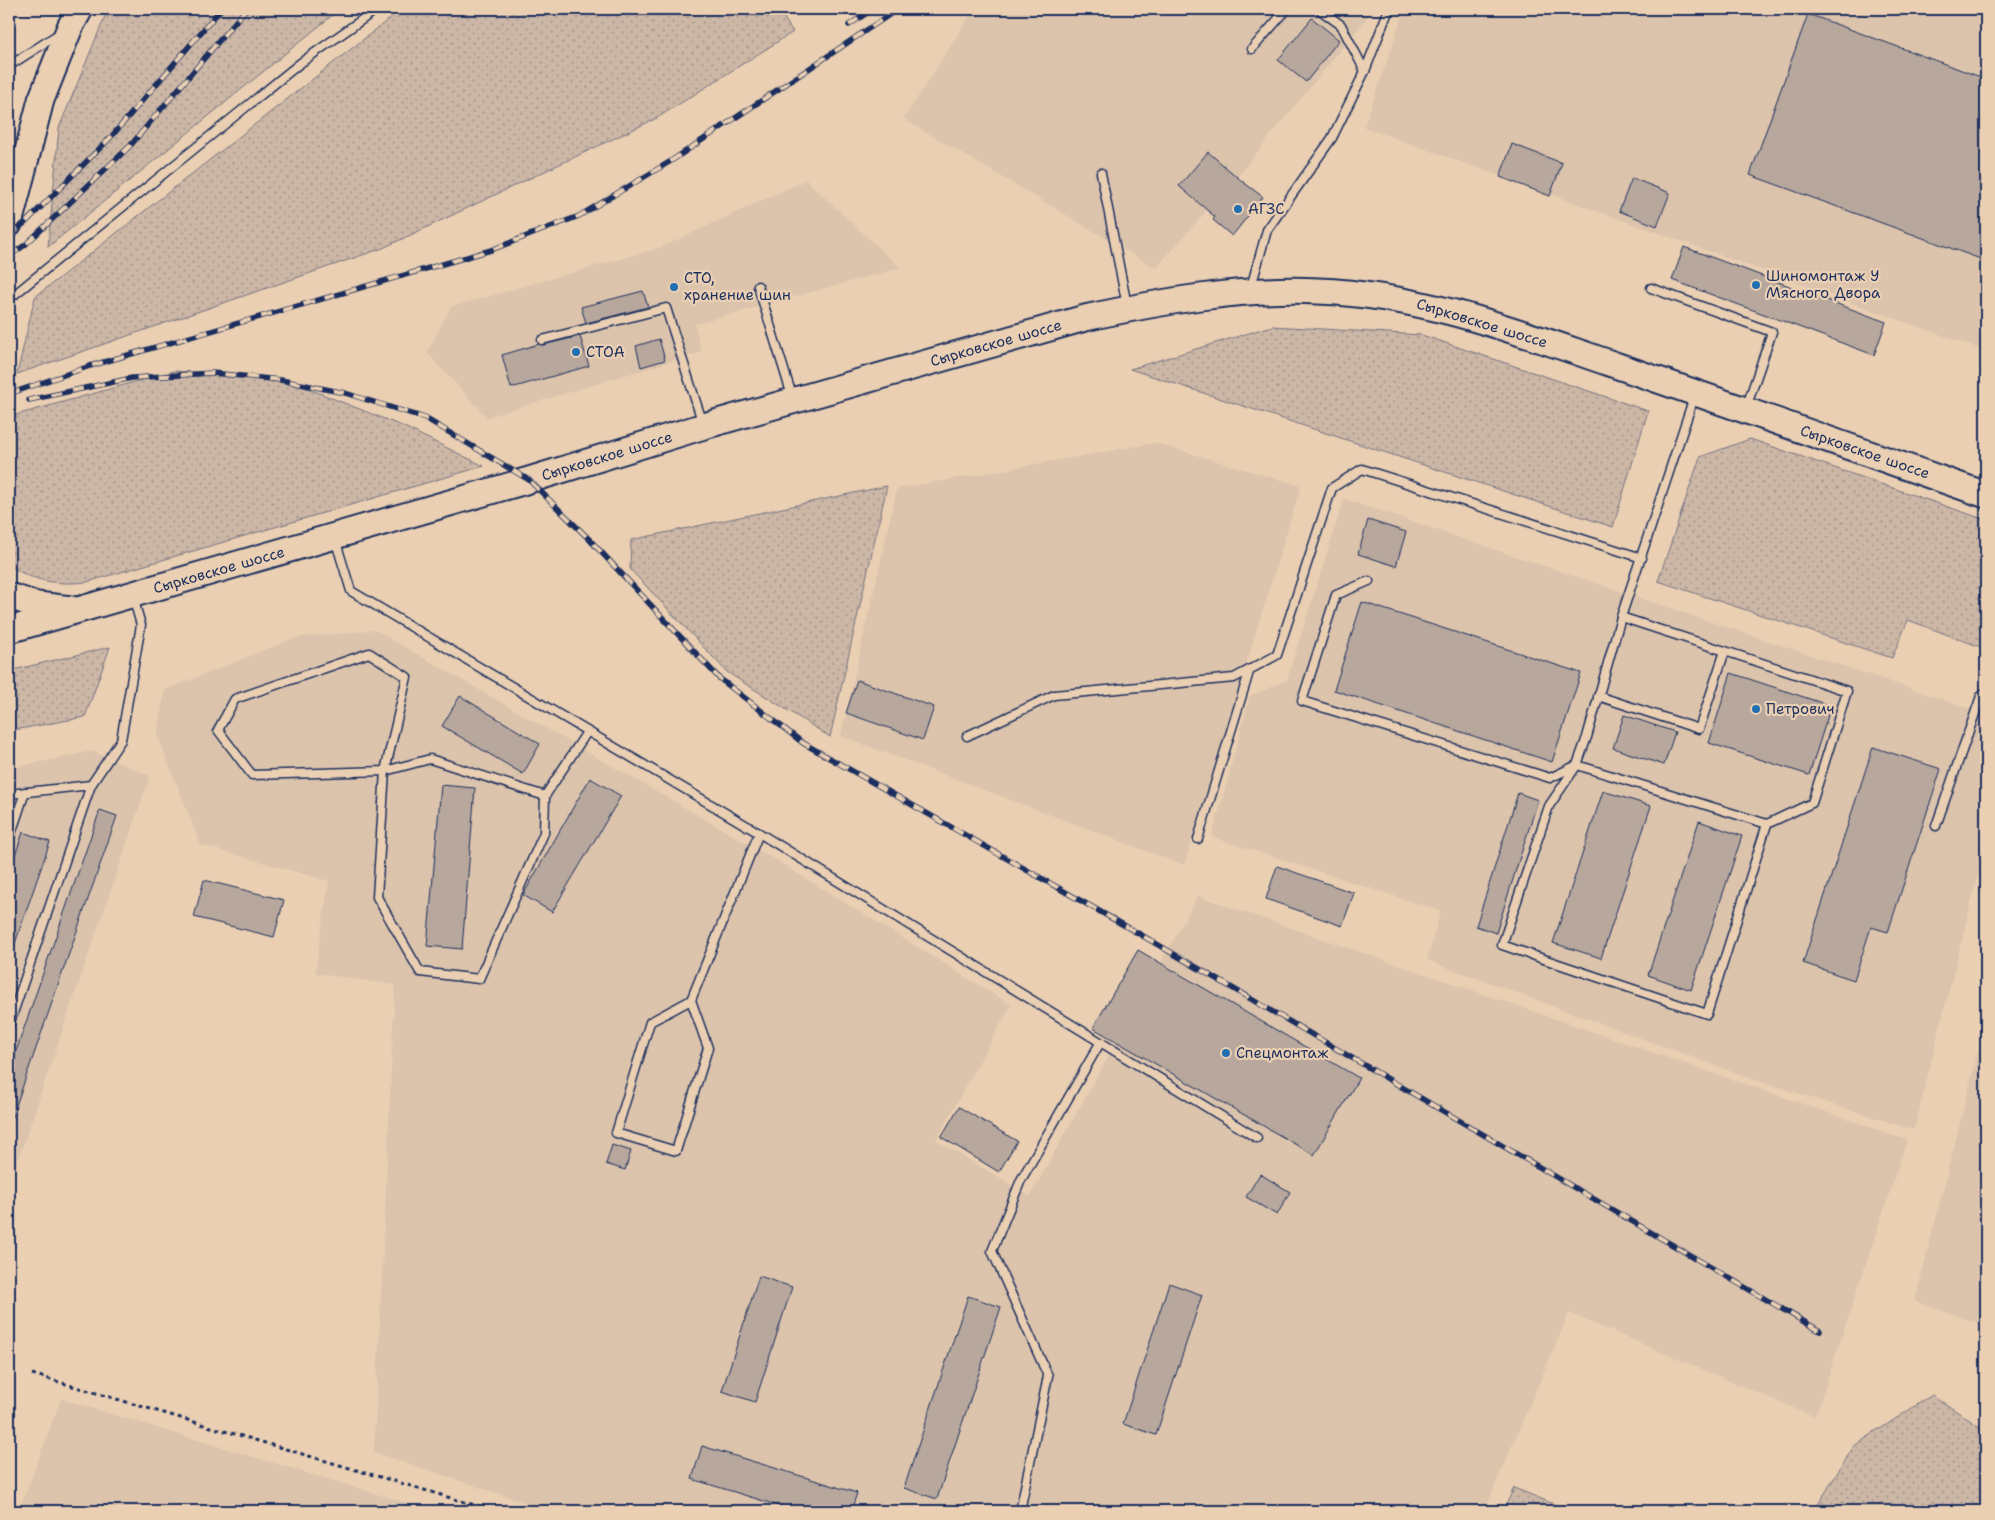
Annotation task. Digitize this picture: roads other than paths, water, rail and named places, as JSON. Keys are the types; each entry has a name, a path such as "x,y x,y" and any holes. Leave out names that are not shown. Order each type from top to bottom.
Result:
{"main road":[{"path":"9,224 41,100 75,18"},
{"name":"Сырковское шоссе","path":"9,630 334,537 704,426 1085,318 1128,308 1273,290 1320,291 1407,300 1462,314 1696,393 1986,495"},
{"path":"9,596 37,605 81,610"}],"lane":[{"path":"9,299 299,64 377,9"},
{"path":"1252,49 1287,9"},
{"path":"1319,9 1341,25 1365,71"},
{"path":"1250,292 1267,230 1332,138 1365,71 1389,9"},
{"path":"9,66 75,18"},
{"path":"1101,173 1128,308"},
{"path":"758,286 793,401"},
{"path":"1651,288 1772,332 1745,410"},
{"path":"542,340 666,308 704,426"},
{"path":"1696,393 1621,617 1577,765 1549,806 1502,945 1707,1014 1767,824"},
{"path":"967,736 1054,695 1234,678 1277,655 1332,488 1362,469 1642,558"},
{"path":"334,537 351,591 759,833 1257,1138"},
{"path":"1369,581 1336,595 1302,700 1550,778 1577,765 1767,824 1812,803 1847,691 1621,617"},
{"path":"9,1025 91,785 121,740 141,625 132,596"},
{"path":"1598,696 1699,729 1725,651"},
{"path":"544,796 430,759 385,771 252,775 218,730 234,698 368,653 407,677 385,771 378,897 420,972 479,978 544,833 544,796 587,732"},
{"path":"1198,839 1250,669"},
{"path":"1936,826 1981,696 1986,692"},
{"path":"9,794 91,785"},
{"path":"9,840 25,792"},
{"path":"691,1000 708,1048 676,1151 616,1133 650,1022 691,1000 759,833"},
{"path":"1020,1511 1048,1376 992,1251 1021,1180 1100,1043"}],"railway":[{"path":"9,235 26,222 111,137 221,9"},
{"path":"9,256 25,245 130,146 246,9"},
{"path":"849,25 873,9"},
{"path":"9,394 90,366 491,250 579,216 671,161 898,9"},
{"path":"29,400 132,378 212,373 281,380 345,393 425,418 529,480 589,539 719,678 803,743 1143,936 1820,1331"}],"place":[{"name":"АГЗС","path":"1238,209"},
{"name":"Шиномонтаж У Мясного Двора","path":"1756,285"},
{"name":"СТО, хранение шин","path":"674,287"},
{"name":"СТОА","path":"576,352"},
{"name":"Петрович","path":"1756,709"},
{"name":"Спецмонтаж","path":"1226,1053"}]}
